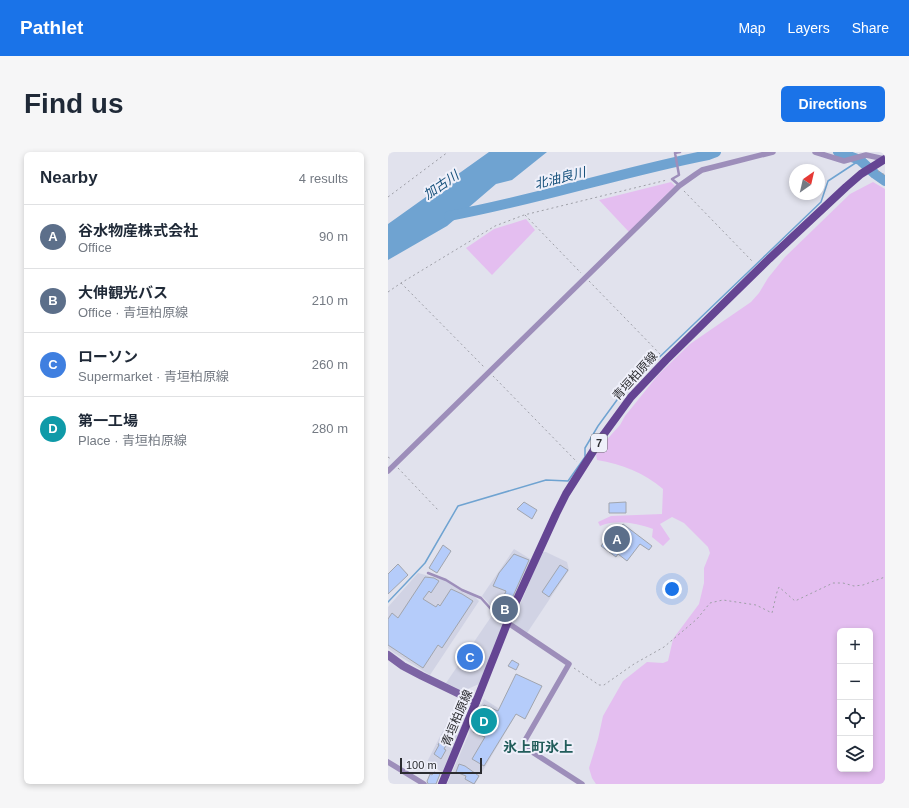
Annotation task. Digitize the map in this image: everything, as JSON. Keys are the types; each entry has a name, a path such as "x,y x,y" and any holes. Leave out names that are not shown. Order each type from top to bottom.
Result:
{"main road":[{"name":"青垣柏原線","path":"442,784 514,606 556,514 566,494 604,434 631,397 666,360 769,259 861,174 885,159"}],"street":[{"path":"388,471 679,186 702,170 772,152"},
{"path":"816,152 844,161 866,155 885,159"},
{"path":"508,623 569,664 524,742 524,745 526,748 582,784"},
{"path":"388,655 403,666 476,702"},
{"path":"388,762 424,784"}],"lane":[{"path":"679,186 672,179 679,175 675,153 680,152"},
{"path":"428,573 446,580 462,590 481,598 499,618 508,623"}],"path":[{"path":"388,155 391,152"},
{"path":"388,197 448,152"},
{"path":"388,292 495,226 524,215 672,179"},
{"path":"679,186 753,262"},
{"path":"524,215 666,360"},
{"path":"401,283 583,468"},
{"path":"395,464 439,511"},
{"path":"569,664 599,685 604,685 634,664 664,647 697,619 710,603 724,600 756,605 772,613 779,587 795,600 833,584 843,582 854,586 863,585 885,577"}],"shaded area":[{"path":"671,182 675,186 629,232 599,200"},
{"path":"873,182 885,189 885,784 596,784 592,778 589,768 603,716 623,681 647,662 663,663 668,661 673,639 699,604 704,583 704,568 710,553 708,547 684,523 672,517 660,524 670,539 663,546 652,537 653,529 647,527 620,522 600,526 598,522 611,516 662,514 663,489 648,478 632,470 597,460 596,455 601,446 620,425 625,416 658,375 690,344 751,302 785,257 850,194"},
{"path":"526,219 535,230 492,275 466,248 494,229"},
{"path":"514,549 532,560 506,619 482,596"},
{"path":"542,552 546,552 567,562 569,570 527,633 512,624"},
{"path":"418,573 445,580 464,593 474,596 479,601 430,675 388,648 388,607"},
{"path":"493,614 504,624 479,684 463,691 446,683"},
{"path":"459,699 465,719 443,773 427,762"},
{"path":"484,699 514,718 475,784 447,784"}],"water":[{"path":"489,152 547,152 512,180 496,184 447,226 388,260 388,224"}],"building":[{"path":"524,502 537,510 532,519 517,509"},
{"path":"626,502 626,513 609,513 609,503"},
{"path":"623,524 652,546 649,550 640,544 627,561 618,554 616,557 601,546 615,527 618,530"},
{"path":"443,545 451,551 437,573 429,568"},
{"path":"514,554 529,560 506,612 502,610 504,607 500,605 506,591 493,586 499,573"},
{"path":"398,564 408,575 388,594 388,574"},
{"path":"560,565 568,570 549,597 542,592"},
{"path":"425,577 434,578 439,581 431,593 429,591 423,599 436,607 438,604 440,606 451,589 473,601 442,648 438,645 423,668 388,645 388,619 392,613 398,618"},
{"path":"470,650 478,655 471,665 463,659"},
{"path":"512,660 519,664 516,670 508,666"},
{"path":"516,674 542,686 525,719 516,714 484,766 472,759 485,737 473,732 484,705 498,711"},
{"path":"446,730 452,734 444,749 446,750 441,759 434,754"},
{"path":"459,764 465,766 479,776 474,784 465,779 466,776 456,772"},
{"path":"434,772 440,774 436,784 428,784 427,781 430,774 432,775"}],"waterway":[{"name":"北油良川","path":"449,216 514,202 716,152"},
{"path":"838,152 860,160 885,181"},
{"path":"388,602 425,563 458,506 546,480 568,481 585,457 585,448 598,426 625,389 821,202 828,181 860,160"}],"place":[{"name":"谷水物産株式会社","path":"617,539"},
{"name":"大伸観光バス","path":"505,609"},
{"name":"ローソン","path":"470,657"},
{"name":"第一工場","path":"484,721"}],"district":[{"name":"氷上町氷上","path":"538,747"}],"water label":[{"name":"加古川","path":"441,185"}]}
